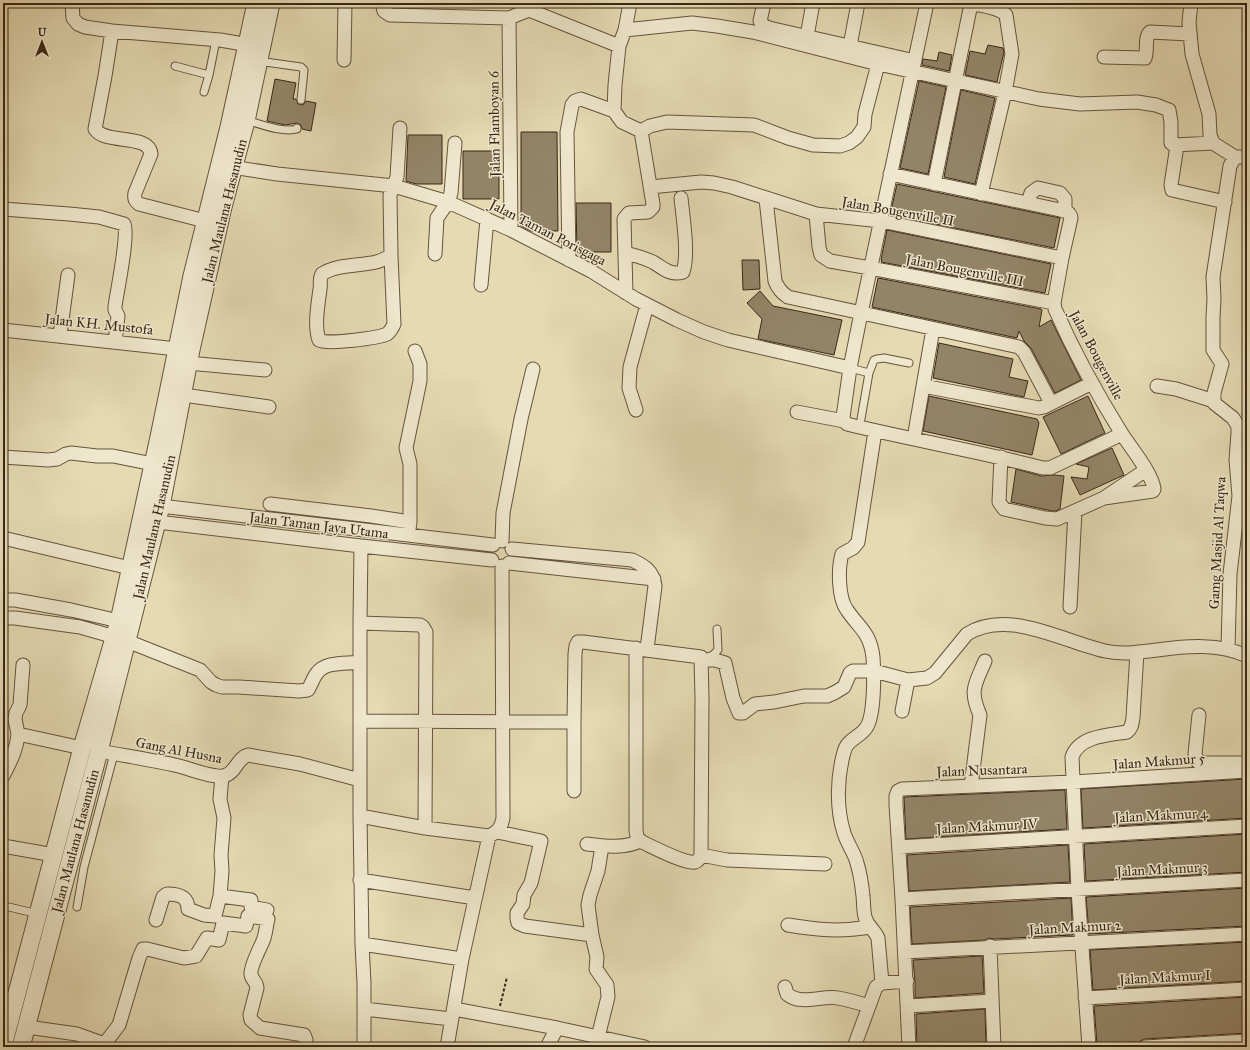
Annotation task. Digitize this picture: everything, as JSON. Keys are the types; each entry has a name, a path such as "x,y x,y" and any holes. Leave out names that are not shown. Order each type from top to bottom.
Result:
{"street":[{"path":"72,3 73,18 78,24 86,27 112,31 218,40 249,51"},
{"name":"Jalan Maulana Hasanudin","path":"21,1047 77,865 106,753 122,566 151,513 146,462 181,352 226,166 239,119 256,3"},
{"name":"Jalan Maulana Hasanudin","path":"249,51 271,3"},
{"path":"344,60 346,3"},
{"path":"382,3 384,11 390,14 509,18 529,7 619,46"},
{"path":"614,111 619,46 625,30 630,3"},
{"path":"764,3 760,21 768,28 850,46 955,81 1057,102 1080,104 1137,102 1163,107 1169,110 1171,116 1171,143 1177,146 1213,143 1241,157 1230,166 1213,277 1213,350 1222,364 1214,392 1214,401 1176,389 1157,386"},
{"path":"807,36 813,3"},
{"path":"850,46 858,3"},
{"path":"844,422 843,417 850,368 927,3"},
{"path":"934,184 970,3 998,10 1006,15 1012,54 1005,92 981,194"},
{"path":"1191,3 1189,22 1192,54 1209,114 1210,134 1213,143"},
{"name":"Jalan Flamboyan 6","path":"509,18 511,230"},
{"path":"625,30 692,23 717,26 753,32 878,64 913,67"},
{"path":"112,31 106,76 95,128 99,133 108,137 134,141 149,146 151,149 151,154 134,196 134,199 139,204 205,221"},
{"path":"1104,57 1145,58 1148,35 1150,32 1190,34"},
{"path":"641,131 650,126 667,122 749,124 813,145 840,146 849,143 857,137 864,127 865,114 878,64"},
{"path":"569,260 567,132 572,105 575,101 581,99 614,111 622,122 641,131"},
{"path":"391,256 376,262 336,268 322,274 320,278 320,291 317,309 320,340 323,342 335,342 378,336 387,334 394,324 390,195 397,177 400,128"},
{"path":"626,293 624,219 629,213 648,212 651,210 653,204 641,131"},
{"path":"435,254 437,218 448,202 452,193 455,143"},
{"path":"1177,146 1171,185 1172,190 1225,202"},
{"name":"Jalan Maulana Hasanudin","path":"4,1036 9,997 38,914 52,855 151,513 183,395 181,352 205,221 226,166"},
{"name":"Jalan Taman Porisgaga","path":"226,166 277,174 394,186 448,202 511,230 591,271 647,305 677,320 728,340 850,368"},
{"name":"Jalan Bougenville","path":"890,174 1065,211 1070,214 1071,218 1054,303 1057,314 1092,383 1122,434 1146,470 1153,482 1154,489 1153,491 1104,498"},
{"name":"Jalan Bougenville II","path":"650,187 701,182 732,187 816,214 881,222 1062,258"},
{"path":"625,253 653,262 671,273 683,272 685,264 685,238 681,198"},
{"path":"766,199 775,281 778,289 783,294 788,297 1019,347 1024,352 1051,403"},
{"path":"3,210 99,217 124,224 126,229 123,259 115,306 118,316 115,342"},
{"name":"Jalan Bougenville III","path":"816,214 821,255 830,261 1054,303"},
{"path":"481,285 487,219"},
{"path":"60,335 68,275"},
{"path":"636,410 629,388 630,367 647,305"},
{"path":"914,438 933,328"},
{"name":"Jalan KH. Mustofa","path":"3,330 60,335 148,346 265,370"},
{"path":"270,504 371,516 409,528 410,464 406,448 420,381 420,364 415,352"},
{"path":"501,563 512,559 502,545 503,513 533,369"},
{"path":"923,386 1039,408 1044,407 1092,383"},
{"path":"183,395 269,407"},
{"name":"Gamg Masjid Al Taqwa","path":"1214,401 1233,418 1238,426 1236,460 1240,472 1239,496 1230,574 1228,648"},
{"path":"798,412 844,422 875,431 1001,457 1043,468 1050,468 1122,434"},
{"path":"875,431 858,542 853,548 842,554 840,562 842,599 846,610 866,633 872,646 874,690 868,725 865,730 847,744 844,751 840,781 839,808 844,832 857,862 863,894 865,916 870,927 876,932 878,938 882,983"},
{"path":"3,457 48,460 56,459 71,453 113,456 146,462"},
{"path":"1001,457 999,502 1002,507 1004,509 1052,519 1061,517 1104,498 1146,470"},
{"path":"288,520 290,507"},
{"path":"1070,607 1075,511"},
{"name":"Jalan Taman Jaya Utama","path":"151,513 288,520 369,530 409,528 502,545 632,560 644,567 654,578"},
{"name":"Jalan Taman Jaya Utama","path":"151,513 361,546 501,563 654,578"},
{"path":"369,530 371,516"},
{"path":"3,538 122,566"},
{"path":"447,1047 462,959 475,898 493,834 501,827 503,818 501,563 491,552 502,545"},
{"path":"361,546 360,880 364,1047"},
{"path":"654,578 655,586 642,649 637,837 640,841 684,860 695,862 699,860 702,855 701,659"},
{"path":"3,600 15,600 90,614 117,631 200,670 211,682 222,687 299,691 308,690 316,675 324,666 360,662"},
{"path":"85,629 90,614"},
{"path":"3,618 15,618 85,629 117,631"},
{"path":"360,623 414,625 424,627 426,632 425,828"},
{"path":"574,791 576,646 578,642 642,649 715,660 725,663 733,698 739,713 743,713 755,704 804,696 827,696 844,687 850,673 853,672 874,671 908,680 916,680 932,676 967,634 974,630 996,625 1021,626 1035,629 1106,651 1137,652 1196,647 1228,648 1247,656"},
{"path":"1089,1047 1078,890 1072,757 1078,746 1091,739 1127,732 1132,725 1137,652"},
{"path":"972,786 980,716 976,706 974,688 985,661"},
{"path":"3,776 18,744 15,719 20,705 23,666"},
{"path":"902,711 908,680"},
{"path":"1198,715 1195,754 1198,762 1247,763"},
{"path":"360,722 574,722"},
{"path":"18,734 106,753"},
{"name":"Gang Al Husna","path":"106,753 179,766 218,777 232,772 242,757 248,755 300,764 360,780"},
{"name":"Jalan Makmur 5","path":"1073,782 1247,771"},
{"path":"156,920 163,897 167,894 177,895 184,898 188,903 188,909 204,915 214,916 220,896 222,871 221,855 224,818 220,799 222,776"},
{"name":"Jalan Nusantara","path":"899,847 896,796 898,791 902,789 1073,782"},
{"path":"360,816 425,828 493,834 541,841 531,883 524,895 523,904 517,912 518,923 525,926 592,935"},
{"name":"Jalan Makmur 4","path":"1076,836 1247,826"},
{"name":"Jalan Makmur IV","path":"899,847 1076,836"},
{"path":"587,844 602,846 626,845 634,844 640,841"},
{"path":"3,846 52,855"},
{"path":"598,1037 608,997 607,984 596,969 597,957 588,905 598,871 602,846"},
{"path":"899,847 907,981 909,1047"},
{"path":"702,855 727,860 824,864"},
{"path":"360,880 475,898"},
{"name":"Jalan Makmur 3","path":"1078,890 1247,880"},
{"path":"902,899 1078,890"},
{"path":"220,896 251,900 251,908 270,910 263,941 251,971 251,975 256,984 250,1016 251,1020 260,1028 304,1035 306,1047"},
{"path":"27,1027 76,1034 106,1046 118,1025 143,950 148,949 190,958 196,956 207,938 219,940 223,923 246,926 248,916 268,919"},
{"path":"788,925 844,931 870,927"},
{"name":"Jalan Makmur 2","path":"905,952 990,946 1247,934"},
{"path":"362,944 462,959"},
{"path":"990,946 994,1047"},
{"path":"854,1047 876,987 882,983 907,981"},
{"path":"785,987 787,994 794,998 814,1000 837,998 869,1006"},
{"name":"Jalan Makmur I","path":"1085,998 1247,989"},
{"path":"908,1006 992,1001"},
{"path":"364,1009 498,1017 557,1028 637,1046"},
{"path":"547,1047 557,1028"},
{"path":"1145,1047 1247,1041"}],"lane":[{"path":"204,92 218,40"},
{"path":"249,51 301,67 304,70 301,100"},
{"path":"175,66 209,75"},
{"path":"239,119 277,128 297,130 297,128"},
{"path":"861,419 872,364 877,359 884,358 909,363"},
{"path":"850,368 869,373"},
{"path":"701,659 709,657 718,650 717,628"},
{"path":"77,865 77,906"},
{"path":"9,907 38,914"}],"path":[{"path":"498,1017 507,977"}],"building":[{"path":"988,45 1003,48 1004,52 997,82 965,75 970,51 985,54"},
{"path":"939,52 952,55 949,71 922,65 923,59 937,61"},
{"path":"275,79 296,83 293,99 296,99 298,104 303,105 306,101 316,103 311,131 302,129 301,125 297,123 285,125 267,121"},
{"path":"919,81 946,87 928,174 900,168"},
{"path":"961,90 995,98 975,184 944,177"},
{"path":"521,132 557,132 558,231 531,231 521,226"},
{"path":"408,135 442,135 442,184 416,184 406,181"},
{"path":"463,151 499,151 499,199 463,199"},
{"path":"897,184 1060,218 1054,248 890,215"},
{"path":"576,203 611,203 611,252 577,252"},
{"path":"887,230 1051,264 1045,293 881,262"},
{"path":"742,260 759,260 760,289 743,290"},
{"path":"878,278 1041,309 1039,327 1051,320 1081,380 1055,393 1031,348 1024,341 1019,331 1017,338 872,307"},
{"path":"760,291 773,306 842,320 834,355 758,339 762,319 747,303"},
{"path":"939,343 1013,359 1009,377 1028,381 1024,397 933,378"},
{"path":"929,396 1037,419 1039,423 1032,455 923,431"},
{"path":"1088,396 1105,433 1061,454 1043,417"},
{"path":"1112,448 1124,475 1080,495 1071,477 1087,479 1089,467 1076,464"},
{"path":"1016,469 1041,476 1064,476 1060,509 1052,511 1011,502"},
{"path":"1246,779 1247,818 1083,828 1081,789"},
{"path":"1065,790 1067,829 906,839 904,797"},
{"path":"1247,834 1247,872 1086,881 1084,844"},
{"path":"1068,845 1070,882 909,891 907,855"},
{"path":"1247,888 1247,926 1089,934 1086,897"},
{"path":"1071,898 1073,935 989,938 985,940 912,944 910,907"},
{"path":"1247,942 1247,981 1093,990 1090,950"},
{"path":"982,956 984,993 915,998 913,960"},
{"path":"1247,997 1247,1033 1145,1039 1140,1041 1137,1047 1135,1047 1134,1042 1097,1044 1094,1006"},
{"path":"985,1009 986,1047 917,1047 916,1014"}]}
